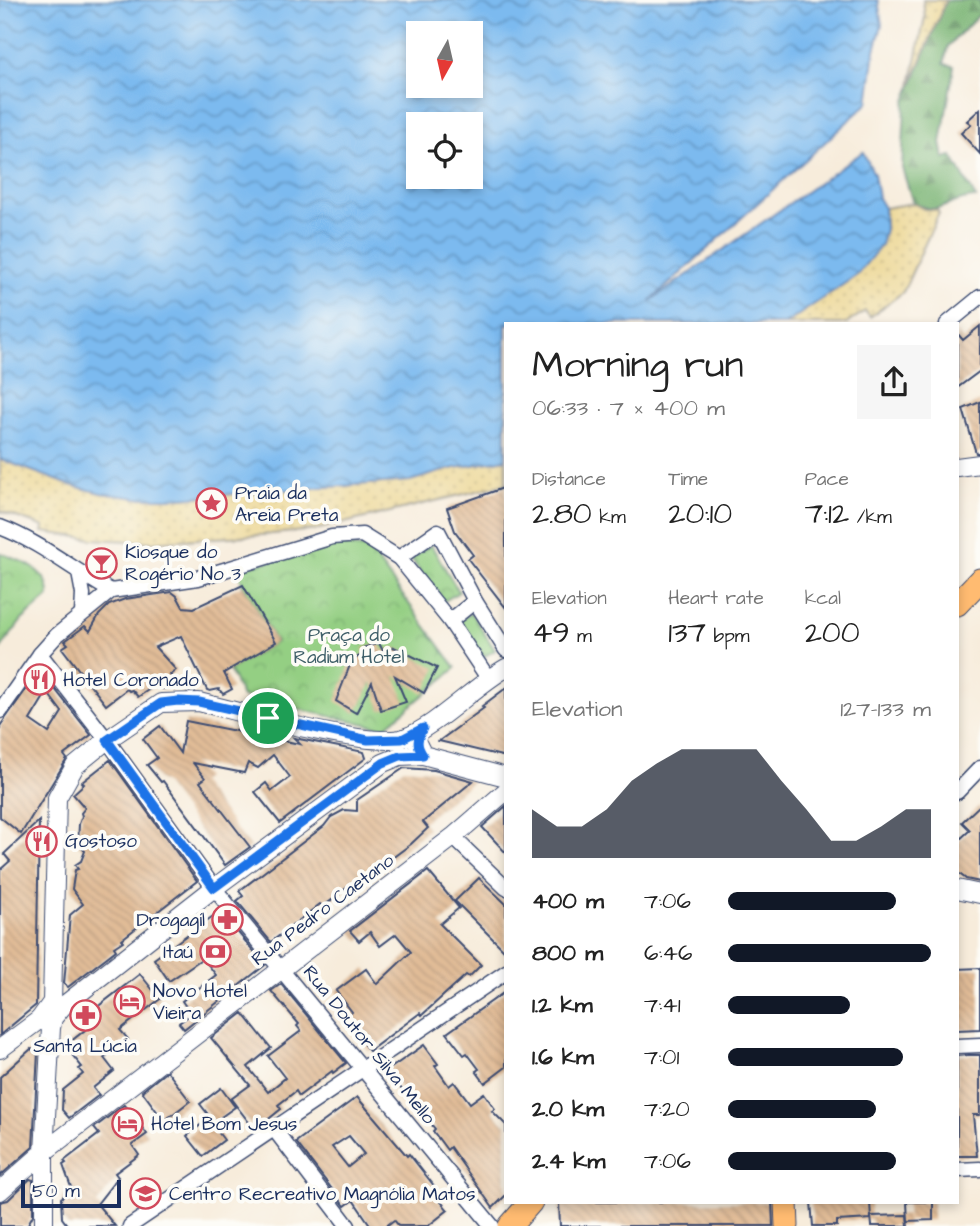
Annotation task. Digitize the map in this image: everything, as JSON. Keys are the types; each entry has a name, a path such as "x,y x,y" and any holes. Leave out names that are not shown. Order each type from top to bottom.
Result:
{"main road":[{"path":"959,602 980,580"},
{"path":"510,1226 529,1204"},
{"path":"786,1204 787,1226"}],"street":[{"path":"949,322 980,297"},
{"path":"959,467 980,464"},
{"path":"0,527 23,536 111,591"},
{"path":"399,558 438,531 475,601 504,647"},
{"path":"0,711 40,654 82,613 111,591 198,579 331,537 362,535 399,558 450,621 488,678"},
{"path":"79,573 83,594 82,613"},
{"path":"450,621 475,601"},
{"name":"Rua Doutor Silva Mello","path":"40,654 107,740 214,888 492,1226"},
{"path":"0,1049 53,1018 57,1004 57,798 75,766 107,740 161,703 178,701 199,702 368,740 402,739 423,728 488,678 504,669"},
{"path":"423,728 417,739 418,748 423,755"},
{"path":"368,740 381,747 384,754 383,763"},
{"path":"57,1004 383,763 400,756 423,755 504,776"},
{"path":"959,790 980,768"},
{"name":"Rua Pedro Caetano","path":"0,1191 44,1152 453,837 504,793"},
{"path":"453,837 504,886"},
{"path":"959,889 980,894"},
{"path":"130,1226 504,973"},
{"path":"44,1225 45,1024"},
{"path":"959,1046 980,1045"},
{"path":"274,1129 348,1226"},
{"path":"959,1170 980,1169"}],"green space":[{"path":"946,0 980,0 980,14 948,46 944,64 954,66 941,143 944,158 952,156 976,198 931,209 913,203 902,168 905,103"},
{"name":"Praça do Radium Hotel","path":"335,545 368,548 456,668 384,728 242,697 229,670 276,642 243,585 237,569"},
{"path":"431,545 459,592 441,603 411,558"},
{"path":"0,553 25,563 39,573 45,579 49,596 22,620 0,649"},
{"path":"471,613 495,650 482,658 458,621"}],"sand":[{"path":"923,0 946,0 911,85 925,17"},
{"path":"913,203 939,213 903,292 870,317 865,311 849,322 788,322 857,275 885,229 884,208"},
{"name":"Praia da Areia Preta","path":"0,459 70,485 137,498 178,498 410,481 450,469 504,459 504,484 315,530 151,542 93,539 43,532 44,527 0,511"}],"water":[{"path":"0,0 878,0 882,25 875,50 868,103 650,301 863,152 874,174 878,198 884,208 885,229 881,245 857,275 788,322 504,322 504,459 450,469 410,481 178,498 137,498 70,485 0,459"}],"building":[{"path":"980,109 980,154 961,133 971,124 967,121"},
{"path":"980,326 980,371 959,387 959,335 963,340"},
{"path":"980,402 980,453 976,453 963,409"},
{"path":"504,488 504,605 468,559 473,555 455,531 447,508"},
{"path":"243,585 276,642 224,673 232,689 223,694 219,689 207,690 181,636 155,647 176,670 170,675 179,686 162,689 157,684 138,697 132,690 127,689 106,705 62,648 68,644 65,641 85,626 90,631 99,615 109,605 125,599 172,592 183,607 194,608"},
{"path":"379,643 383,651 394,647 437,668 424,693 395,676 406,702 381,710 372,682 356,713 336,701 352,660 364,654 363,648"},
{"path":"40,670 91,735 64,755 67,759 21,834 0,817 0,726","holes":["47,692 62,712 49,733 30,720"]},
{"path":"504,690 504,757 439,741 484,708 482,706"},
{"path":"186,721 300,744 294,738 364,752 366,758 280,823 255,792 266,783 272,791 290,777 273,755 258,768 248,763 244,773 193,763 205,778 200,782 250,847 225,865 163,781 161,782 147,765 157,758 143,739 160,726 180,753"},
{"path":"110,760 197,881 122,939 123,941 114,947 116,950 68,987 64,984 70,915 83,904 72,889 75,870 78,869 75,865 81,861 85,851 78,844 81,813 85,808 73,794 84,784 82,782"},
{"path":"404,768 434,770 473,781 423,822 428,828 411,844 361,881 359,878 323,907 320,904 271,942 237,901 243,896 239,891 324,826 331,817 344,810 357,811 357,800"},
{"path":"980,805 980,882 966,879 959,874 959,840 970,830 962,822"},
{"path":"504,808 504,851 482,827"},
{"path":"39,821 36,1005 0,1035 0,870 10,861 4,854"},
{"path":"428,871 459,908 440,924 481,965 422,1015 420,1013 369,1051 360,1039 365,1036 349,1015 352,1012 336,991 366,969 377,984 411,952 396,934 380,946 370,932 359,941 350,931"},
{"path":"479,878 504,902 504,950 455,901"},
{"path":"220,911 265,965 184,1029 179,1023 191,1014 182,1001 216,975 203,958 169,981 154,959"},
{"path":"980,968 980,1029 959,1030 959,969"},
{"path":"140,974 160,999 120,1030 128,1039 104,1058 114,1071 93,1088 99,1095 69,1118 62,1110 63,1090 83,1074 79,1069 82,1067 65,1046 85,1030 78,1022"},
{"path":"281,984 346,1063 299,1096 296,1091 278,1105 281,1109 255,1130 231,1099 250,1085 211,1038 243,1013 271,1048 248,1067 268,1092 285,1078 268,1056 301,1031 297,1026 299,1024 271,991"},
{"path":"504,992 504,1069 485,1083 467,1053 464,1055 447,1033"},
{"path":"424,1045 449,1086 454,1082 470,1103 484,1093 495,1109 492,1111 504,1123 504,1197 493,1208 450,1147 447,1150 433,1131 435,1129 416,1105 414,1107 388,1070"},
{"path":"31,1049 38,1052 33,1147 0,1176 0,1077"},
{"path":"980,1055 980,1115 973,1115 977,1156 959,1156 959,1056"},
{"path":"167,1071 190,1101 164,1121 142,1091"},
{"path":"221,1088 235,1107 214,1122 200,1104"},
{"path":"357,1097 407,1156 409,1154 435,1187 431,1190 448,1210 428,1226 399,1226 394,1220 386,1226 371,1226 353,1200 345,1206 296,1142","holes":["349,1136 364,1154 348,1167 332,1147"]},
{"path":"124,1105 147,1134 132,1145 139,1155 115,1173 118,1177 97,1204 115,1226 68,1226 62,1218 61,1198 72,1190 64,1161 99,1134 94,1128"},
{"path":"208,1119 224,1140 203,1156 187,1136"},
{"path":"30,1179 33,1180 33,1215 27,1226 0,1226 0,1202 8,1200"},
{"path":"559,1204 772,1204 773,1226 560,1226"},
{"path":"811,1204 870,1204 871,1219 837,1221 837,1226 813,1226"},
{"path":"907,1204 933,1204 933,1220 908,1221"},
{"path":"907,1215 908,1226 872,1226 871,1216"}],"place":[{"name":"Praia da Areia Preta","path":"212,504"},
{"name":"Kiosque do Rogério No 3","path":"102,563"},
{"name":"Hotel Coronado","path":"40,680"},
{"name":"Gostoso","path":"42,841"},
{"name":"Drogagíl","path":"228,920"},
{"name":"Itaú","path":"216,952"},
{"name":"Novo Hotel Vieira","path":"130,1002"},
{"name":"Santa Lúcia","path":"85,1015"},
{"name":"Hotel Bom Jesus","path":"128,1124"},
{"name":"Centro Recreativo Magnólia Matos","path":"146,1194"}],"route":[{"path":"199,702 268,718 368,740 402,739 423,728 417,739 418,748 423,755 400,756 383,763 214,888 107,740 161,703 199,702"}]}
